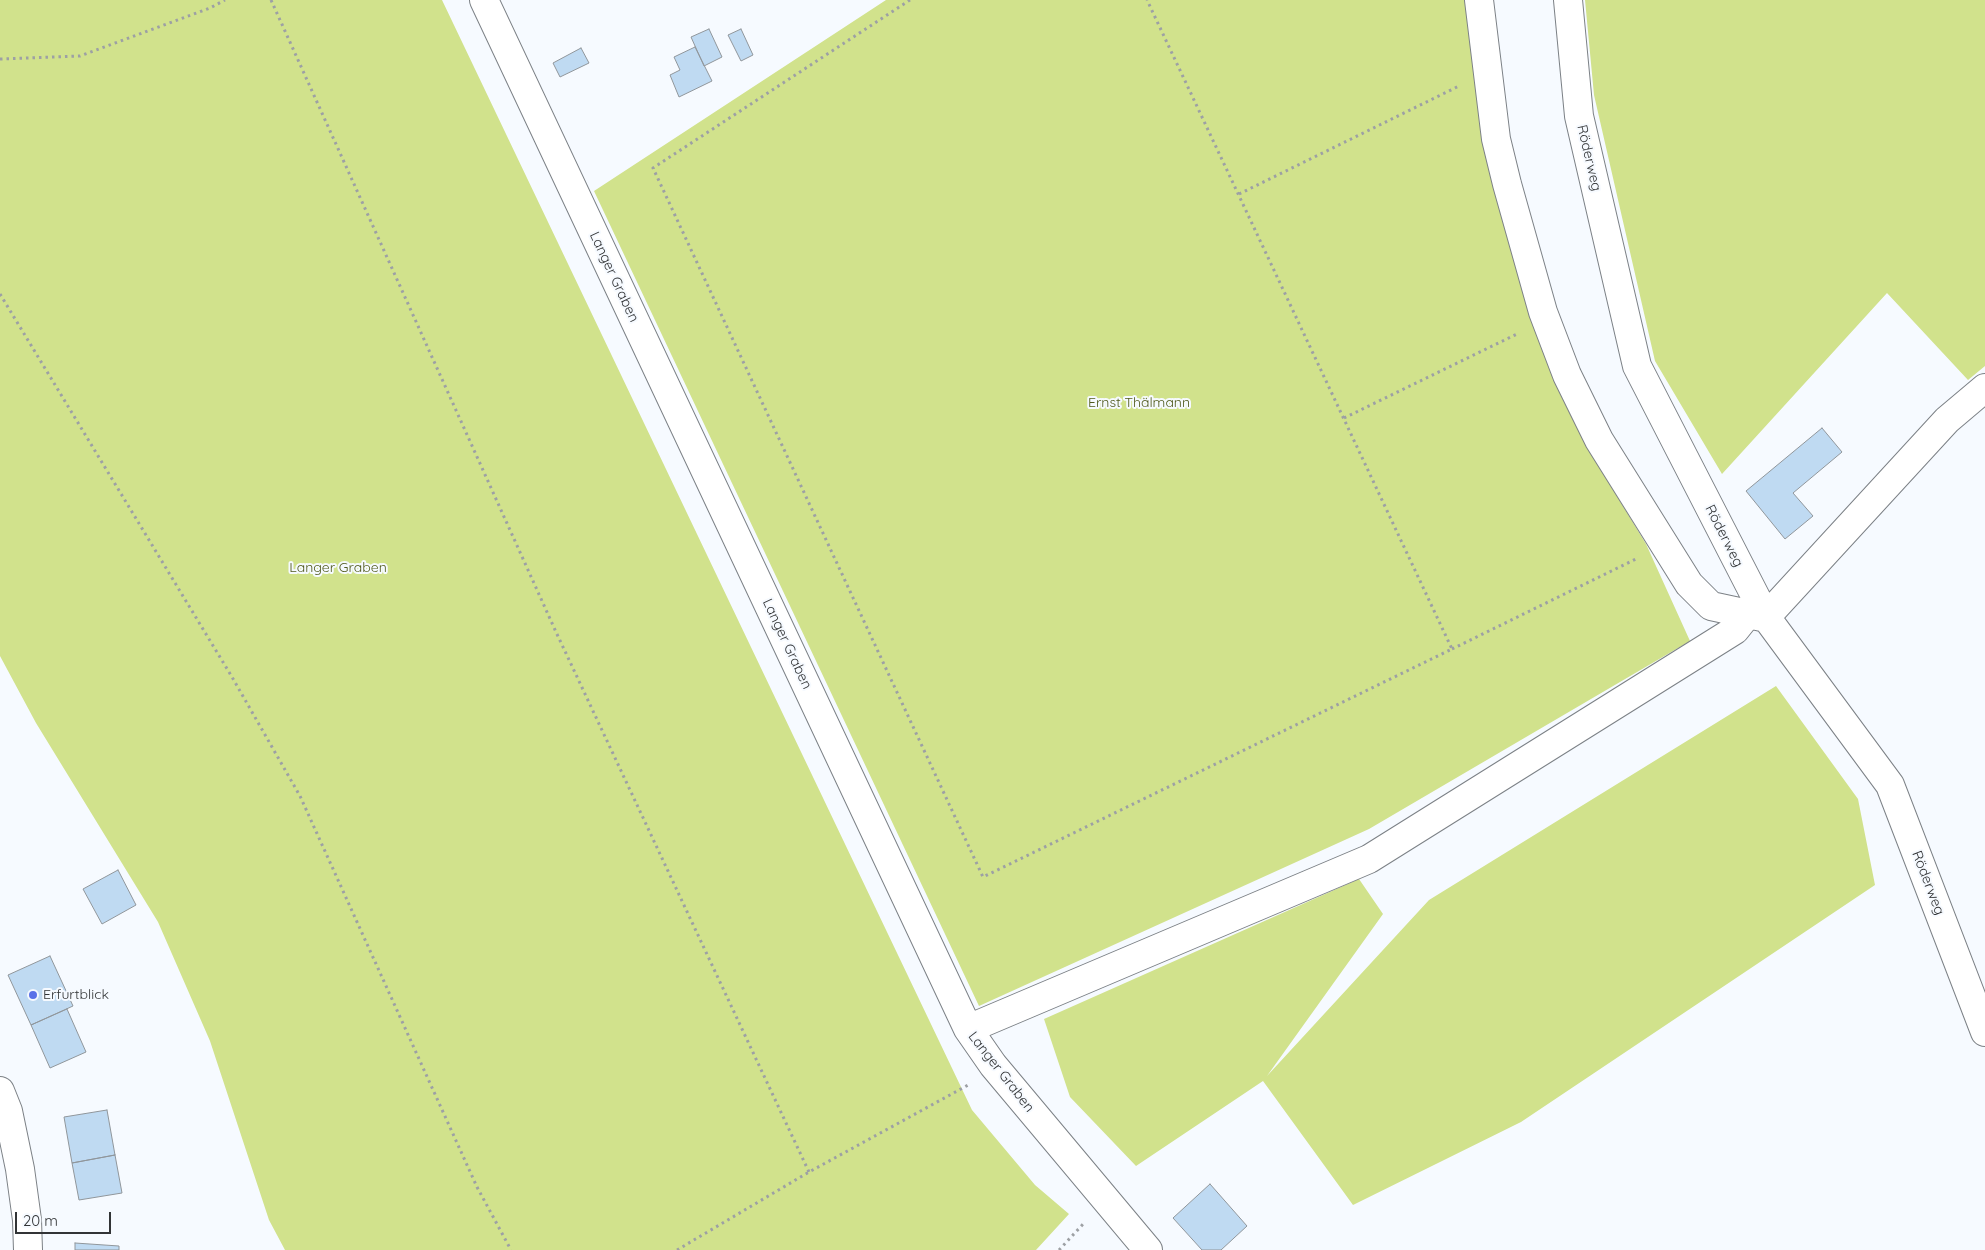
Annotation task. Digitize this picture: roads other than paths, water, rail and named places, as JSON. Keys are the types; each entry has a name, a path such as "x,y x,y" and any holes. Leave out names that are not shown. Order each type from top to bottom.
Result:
{"street":[{"name":"Langer Graben","path":"484,0 968,1030 994,1065 1148,1250"},
{"path":"1479,0 1496,139 1546,320 1567,375 1599,440 1689,584 1712,606 1757,616"},
{"name":"Röderweg","path":"1568,0 1579,116 1637,366 1757,616 1890,785 1985,1032"},
{"path":"968,1030 1369,859 1735,630 1757,616 1947,420 1985,388"},
{"path":"0,1091 8,1111 20,1169 27,1220 28,1250"}],"place":[{"name":"Erfurtblick","path":"33,995"}],"park label":[{"name":"Ernst Thälmann","path":"1139,403"}]}
